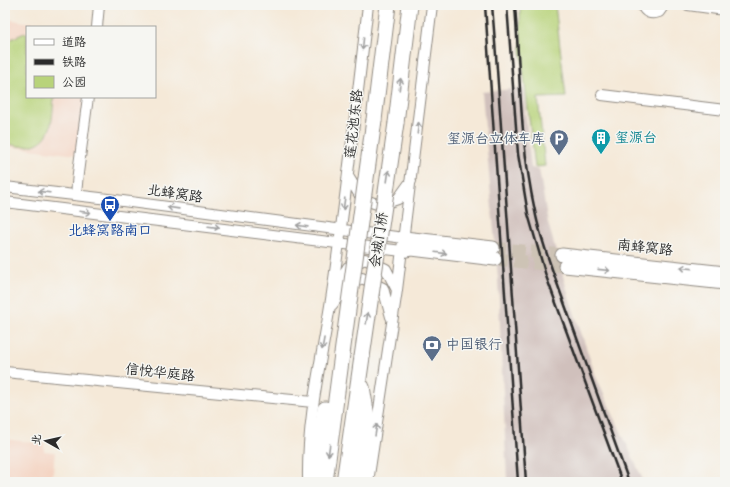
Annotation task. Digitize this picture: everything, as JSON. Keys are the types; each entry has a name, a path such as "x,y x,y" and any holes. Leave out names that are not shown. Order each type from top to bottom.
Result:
{"highway":[{"name":"莲花池东路","path":"374,120 388,5"},
{"name":"会城门桥","path":"361,364 396,123 410,5"},
{"name":"会城门桥","path":"340,369 374,120"},
{"path":"344,482 361,364"},
{"path":"358,482 367,417 361,364"},
{"path":"313,482 325,406 340,369"},
{"path":"325,482 340,369"}],"main road":[{"path":"403,245 412,249 494,254"},
{"name":"南蜂窝路","path":"725,273 564,260 725,282"}],"street":[{"path":"97,26 99,5"},
{"name":"莲花池东路","path":"332,291 348,176 368,5"},
{"path":"368,482 412,181 432,5"},
{"path":"642,5 644,10 651,13 659,12 664,5"},
{"path":"688,5 725,10"},
{"path":"602,95 725,110"},
{"path":"76,195 88,98"},
{"path":"348,176 362,199 380,205 398,199 412,181"},
{"name":"北蜂窝路","path":"5,187 76,195 340,231 403,245"},
{"name":"北蜂窝路","path":"5,202 339,243 403,245"},
{"path":"308,482 308,454 313,402 332,291 348,267 365,259 386,269 397,290"},
{"path":"329,309 346,286 362,278 383,288 392,321"},
{"name":"信悦华庭路","path":"5,372 313,402"},
{"path":"372,451 377,462 375,482"}],"shaded area":[{"path":"5,19 54,26 26,26 26,98 88,98 77,155 5,146"},
{"path":"523,88 531,168 539,169 548,223 569,297 596,377 644,482 507,482 498,278 482,92"},
{"path":"5,439 44,444 44,451 55,452 52,482 5,482"}],"green space":[{"path":"520,5 555,5 566,97 538,98 545,166 535,167 521,52"},
{"path":"26,33 26,98 54,98 52,121 47,135 43,140 31,146 11,145 5,142 5,46 13,38"}],"tunnel":[{"path":"493,248 562,255"},
{"path":"495,259 565,266"}],"railway":[{"path":"485,5 518,482"},
{"path":"492,5 526,482"},
{"path":"507,5 518,154 528,214 546,276 622,482"},
{"path":"515,5 523,134 530,186 537,219 553,272 629,482"}],"place":[{"name":"玺源台","path":"601,155"},
{"name":"玺源台立体车库","path":"559,156"},
{"name":"北蜂窝路南口","path":"110,222"},
{"name":"中国银行","path":"432,362"}]}
